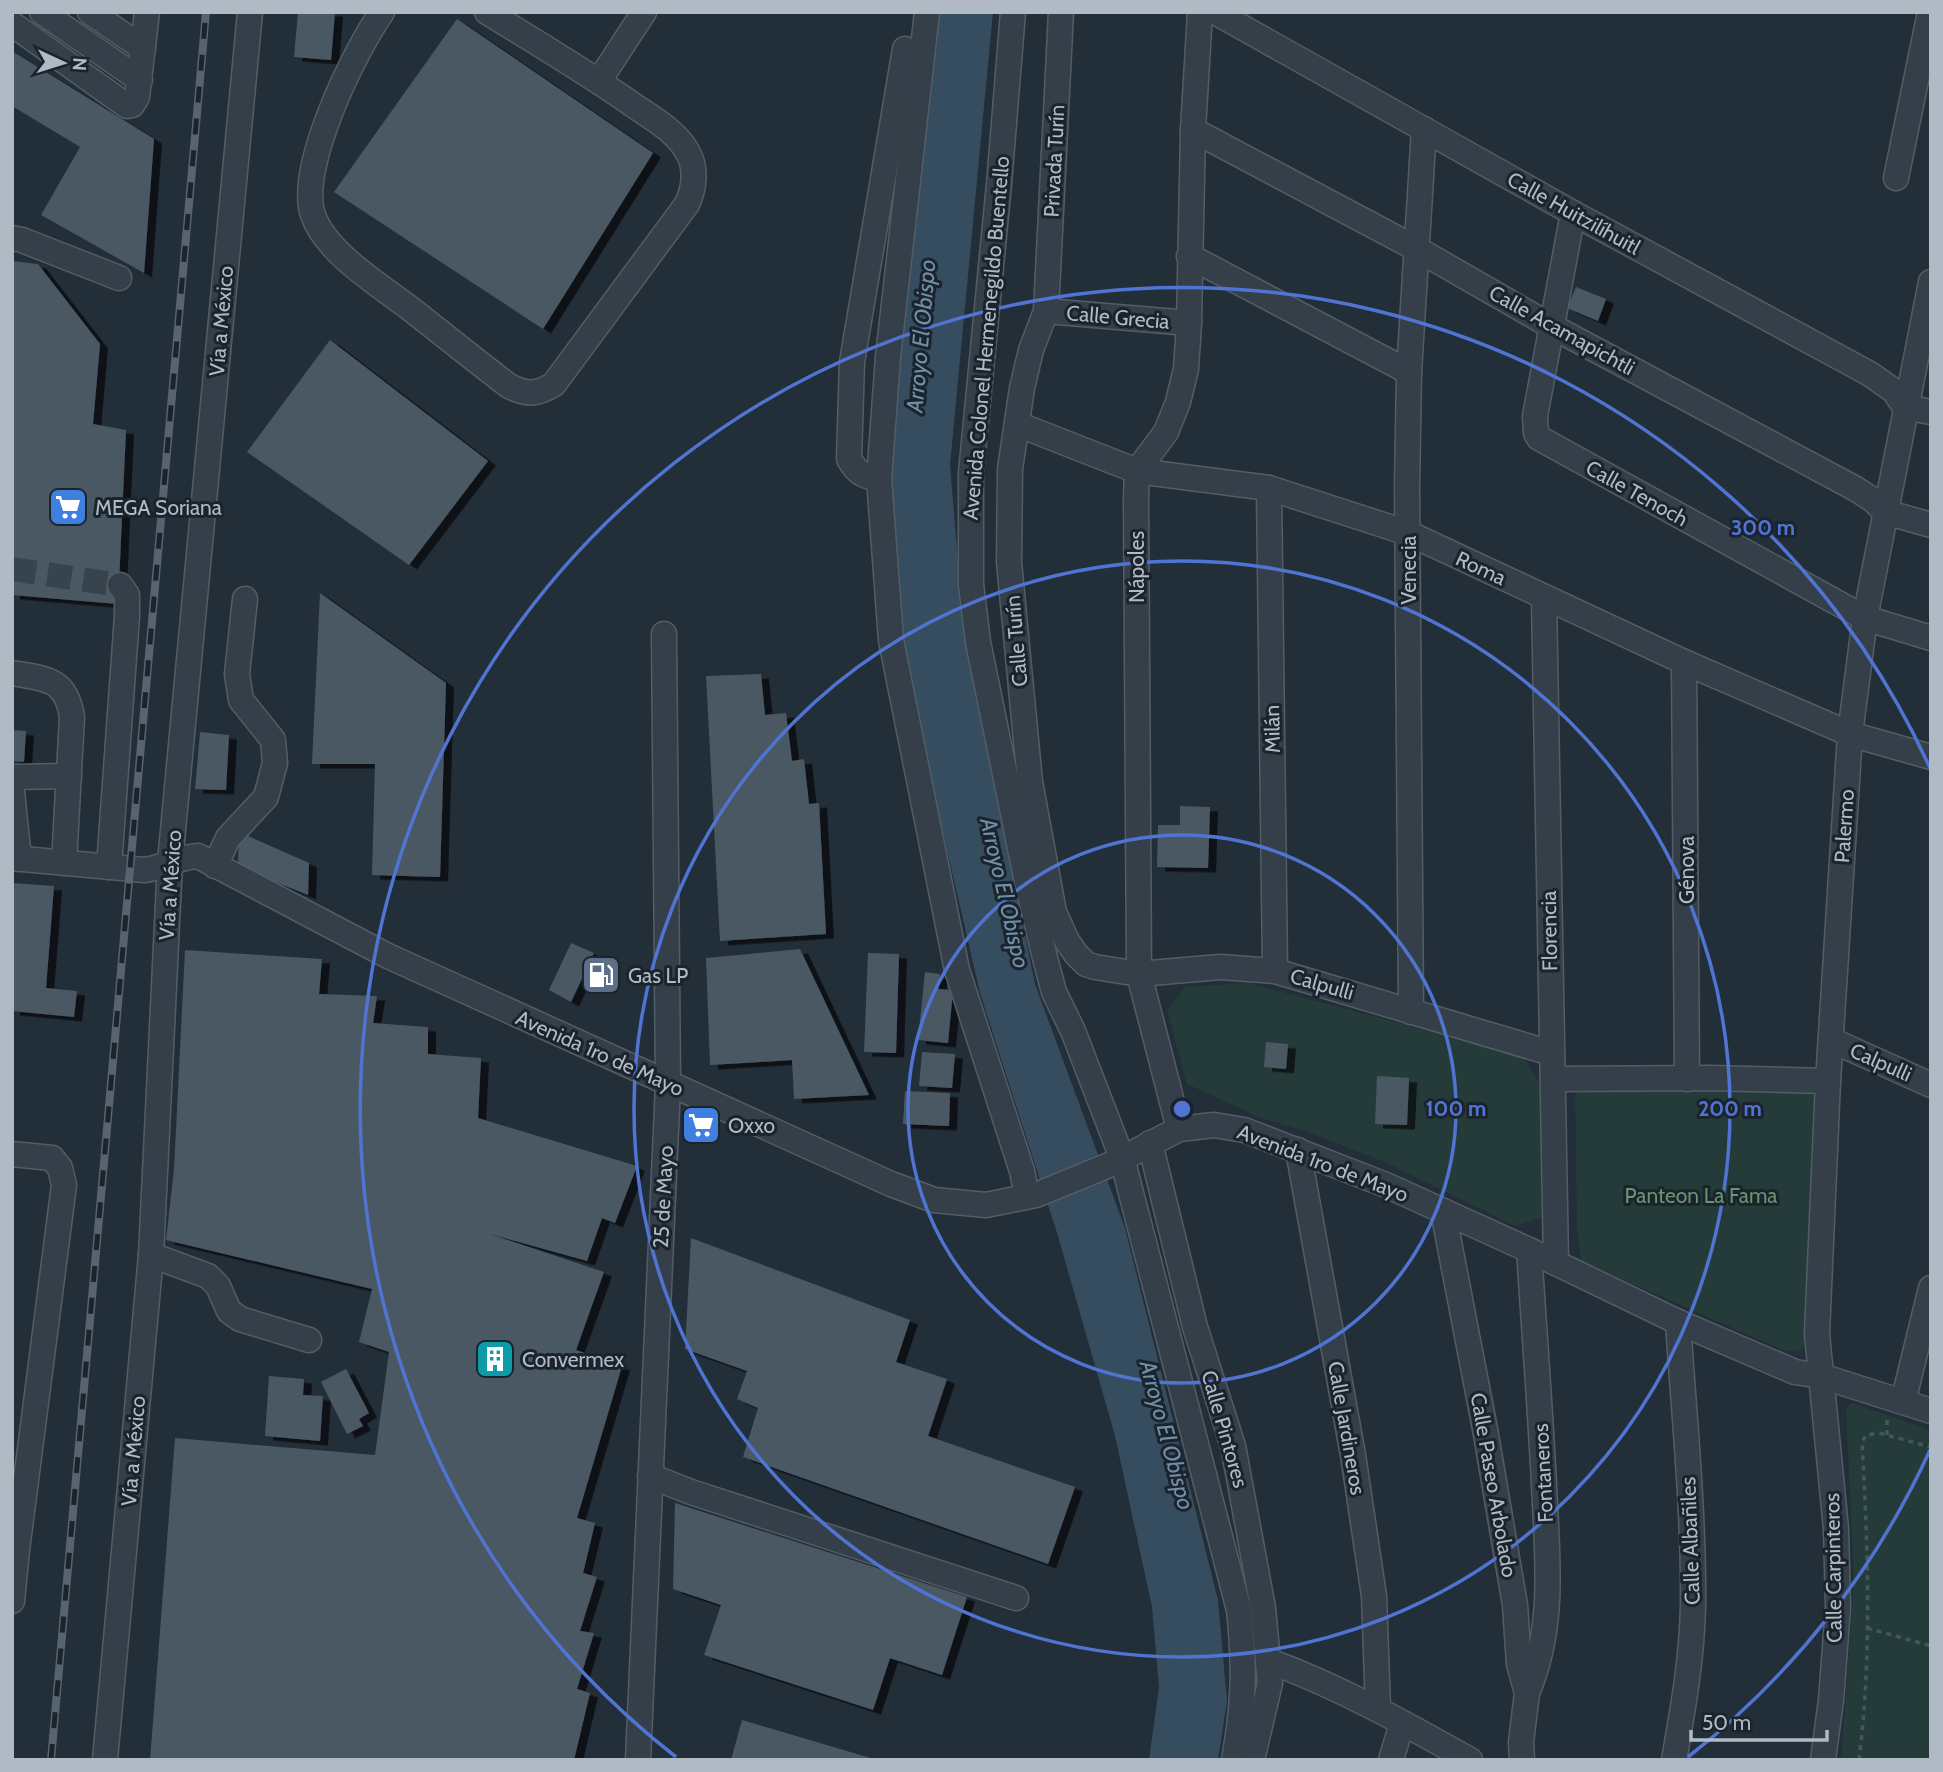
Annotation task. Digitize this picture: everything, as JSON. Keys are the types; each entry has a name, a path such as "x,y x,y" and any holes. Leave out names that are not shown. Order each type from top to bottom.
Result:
{"street":[{"path":"42,12 139,80"},
{"path":"90,12 123,23 143,48"},
{"path":"12,24 122,104 132,105 136,102 147,12"},
{"name":"Vía a México","path":"105,1760 151,1255 170,862 250,12"},
{"path":"382,12 348,71 315,159 310,187 313,214 324,236 353,264 509,386 533,394 554,384 687,204 693,191 694,171 688,153 675,137 599,81 487,12"},
{"path":"599,81 644,12"},
{"path":"927,12 888,357 879,479 891,640 957,970 1031,1196"},
{"name":"Avenida Colonel Hermenegildo Buentello","path":"1013,12 971,473 971,584 978,642 1027,882 1054,992 1073,1031 1118,1160 1239,1611 1244,1661 1242,1714 1234,1760"},
{"name":"Privada Turín","path":"1046,311 1061,12"},
{"path":"1137,471 1166,432 1178,402 1186,369 1193,130 1200,12"},
{"name":"Calle Huitzilíhuitl","path":"1215,12 1573,214 1870,374 1894,391 1905,407"},
{"path":"1896,178 1930,12"},
{"path":"879,479 862,475 849,458 852,362 905,49"},
{"name":"Venecia","path":"1411,1012 1409,372 1424,129"},
{"name":"Calle Acamapichtli","path":"1193,130 1856,489 1885,512 1931,525"},
{"path":"1551,326 1573,214"},
{"path":"12,238 119,278"},
{"path":"1189,256 1409,372"},
{"name":"Palermo","path":"1821,1376 1818,1334 1828,1081 1850,734 1865,618 1931,282"},
{"name":"Calle Grecia","path":"1046,311 1189,323"},
{"name":"Calle Turín","path":"1046,311 1031,350 1022,388 1010,469 1009,562 1030,782 1054,912 1067,941 1086,964"},
{"name":"Calle Tenoch","path":"1551,326 1535,416 1536,433 1544,442 1865,618 1931,638"},
{"path":"1905,407 1931,412"},
{"name":"Roma","path":"1017,424 1137,471 1269,488 1408,533 1684,662 1850,734 1931,757"},
{"name":"Nápoles","path":"1137,471 1135,543 1139,974 1180,1129"},
{"name":"Milán","path":"1269,488 1275,971"},
{"path":"109,867 127,616 127,595 120,585"},
{"name":"Florencia","path":"1544,598 1556,1263"},
{"path":"215,866 228,838 266,797 275,763 273,740 241,700 237,674 245,599"},
{"name":"25 de Mayo","path":"638,1760 668,1084 664,634"},
{"name":"Génova","path":"1684,662 1687,1079"},
{"path":"12,673 54,682 67,696 72,717 64,863"},
{"path":"12,777 69,776"},
{"path":"12,792 16,858"},
{"name":"Avenida 1ro de Mayo","path":"16,858 144,870 158,868 182,857 198,856 388,956 891,1184 934,1200 986,1205 1031,1196 1118,1160 1180,1129 1214,1125 1244,1130 1386,1185 1678,1322 1795,1372 1821,1376 1931,1411"},
{"name":"Calpulli","path":"1086,964 1106,970 1139,974 1220,967 1275,971 1551,1053"},
{"name":"Calpulli","path":"1831,1040 1931,1085"},
{"name":"Calpulli","path":"1553,1079 1828,1081"},
{"name":"Calle Pintores","path":"1150,1143 1195,1327 1233,1446 1263,1608 1270,1683 1252,1760"},
{"name":"Calle Jardineros","path":"1298,1150 1353,1455 1374,1596 1378,1708"},
{"path":"12,1154 52,1158 60,1168 64,1185 12,1601"},
{"name":"Calle Paseo Arbolado","path":"1443,1211 1485,1429 1514,1605 1519,1664 1527,1693 1521,1742 1522,1760"},
{"name":"Fontaneros","path":"1527,1693 1538,1668 1544,1643 1549,1588 1529,1250"},
{"path":"151,1255 208,1276 218,1286 229,1311 240,1319 309,1340"},
{"path":"1903,1402 1931,1287"},
{"name":"Calle Albañiles","path":"1674,1760 1687,1684 1693,1607 1692,1534 1678,1322"},
{"name":"Calle Carpinteros","path":"1821,1376 1836,1530 1838,1607 1831,1700 1823,1760"},
{"path":"650,1476 1016,1598"},
{"path":"1269,1661 1312,1677 1378,1708 1470,1760"},
{"path":"1391,1760 1402,1723"}],"path":[{"path":"1859,1760 1865,1710 1867,1628 1862,1443 1866,1435 1879,1433 1931,1447"},
{"path":"1867,1628 1931,1646"}],"green space":[{"path":"1248,983 1524,1056 1538,1082 1544,1086 1547,1216 1515,1226 1385,1162 1308,1132 1261,1118 1187,1084 1167,1010 1185,987"},
{"name":"Panteon La Fama","path":"1575,1082 1816,1087 1807,1329 1803,1350 1782,1350 1581,1261 1577,1228"},
{"path":"1852,1403 1931,1430 1931,1760 1841,1760 1854,1581 1846,1407"}],"water":[{"name":"Arroyo El Obispo","path":"933,12 993,12 950,465 964,634 1035,984 1125,1228 1218,1600 1227,1701 1218,1760 1149,1760 1159,1687 1152,1607 1115,1436 1058,1236 980,993 899,642 888,461"}],"building":[{"path":"298,12 335,12 331,60 294,57"},
{"path":"457,19 653,153 543,329 334,192"},
{"path":"12,51 154,139 144,273 41,215 80,147 12,106"},
{"name":"MEGA Soriana","path":"12,261 38,264 100,344 93,424 126,430 118,604 12,595"},
{"path":"1576,287 1606,299 1598,321 1567,308"},
{"path":"330,340 488,461 409,565 247,452"},
{"path":"320,593 446,683 440,877 372,875 375,764 312,764"},
{"path":"761,674 765,715 786,713 792,761 804,759 809,804 819,803 826,934 720,941 706,676"},
{"path":"12,730 26,731 24,762 12,761"},
{"path":"200,732 229,735 226,790 195,789"},
{"path":"1180,806 1210,807 1208,868 1157,867 1158,825 1180,825"},
{"path":"239,832 309,863 308,895 238,867"},
{"path":"12,883 54,886 46,988 77,991 74,1017 12,1011"},
{"path":"571,943 594,953 571,1002 549,990"},
{"path":"800,949 869,1095 794,1099 792,1060 710,1065 706,958"},
{"path":"185,950 322,959 319,994 377,996 373,1023 428,1027 428,1054 481,1058 478,1118 637,1166 615,1223 602,1218 587,1261 490,1234 604,1272 576,1350 622,1366 577,1518 595,1523 583,1573 597,1577 580,1631 594,1633 577,1689 590,1693 574,1760 150,1760 175,1438 375,1455 389,1352 359,1342 372,1289 166,1240 174,1169"},
{"path":"868,953 899,954 896,1053 864,1052"},
{"path":"925,972 940,974 938,989 953,990 948,1043 918,1040"},
{"path":"1266,1042 1288,1044 1286,1069 1264,1067"},
{"path":"922,1052 955,1054 952,1088 919,1086"},
{"path":"1377,1076 1409,1078 1407,1125 1375,1124"},
{"path":"905,1091 950,1093 949,1126 903,1124"},
{"path":"691,1238 910,1320 896,1362 947,1379 928,1436 1075,1487 1048,1564 743,1457 758,1408 737,1399 747,1371 685,1349"},
{"path":"346,1369 369,1413 359,1419 363,1426 347,1434 321,1382"},
{"path":"269,1376 304,1379 303,1395 323,1396 320,1441 265,1436"},
{"path":"675,1503 967,1597 942,1675 890,1658 873,1710 704,1655 721,1605 673,1589"},
{"path":"742,1720 874,1759 874,1760 731,1760"}],"tunnel":[{"path":"12,569 120,585"}],"railway":[{"path":"51,1760 206,12"}],"place":[{"name":"MEGA Soriana","path":"68,507"},
{"name":"Gas LP","path":"601,975"},
{"name":"Oxxo","path":"701,1125"},
{"name":"Convermex","path":"495,1359"}]}
